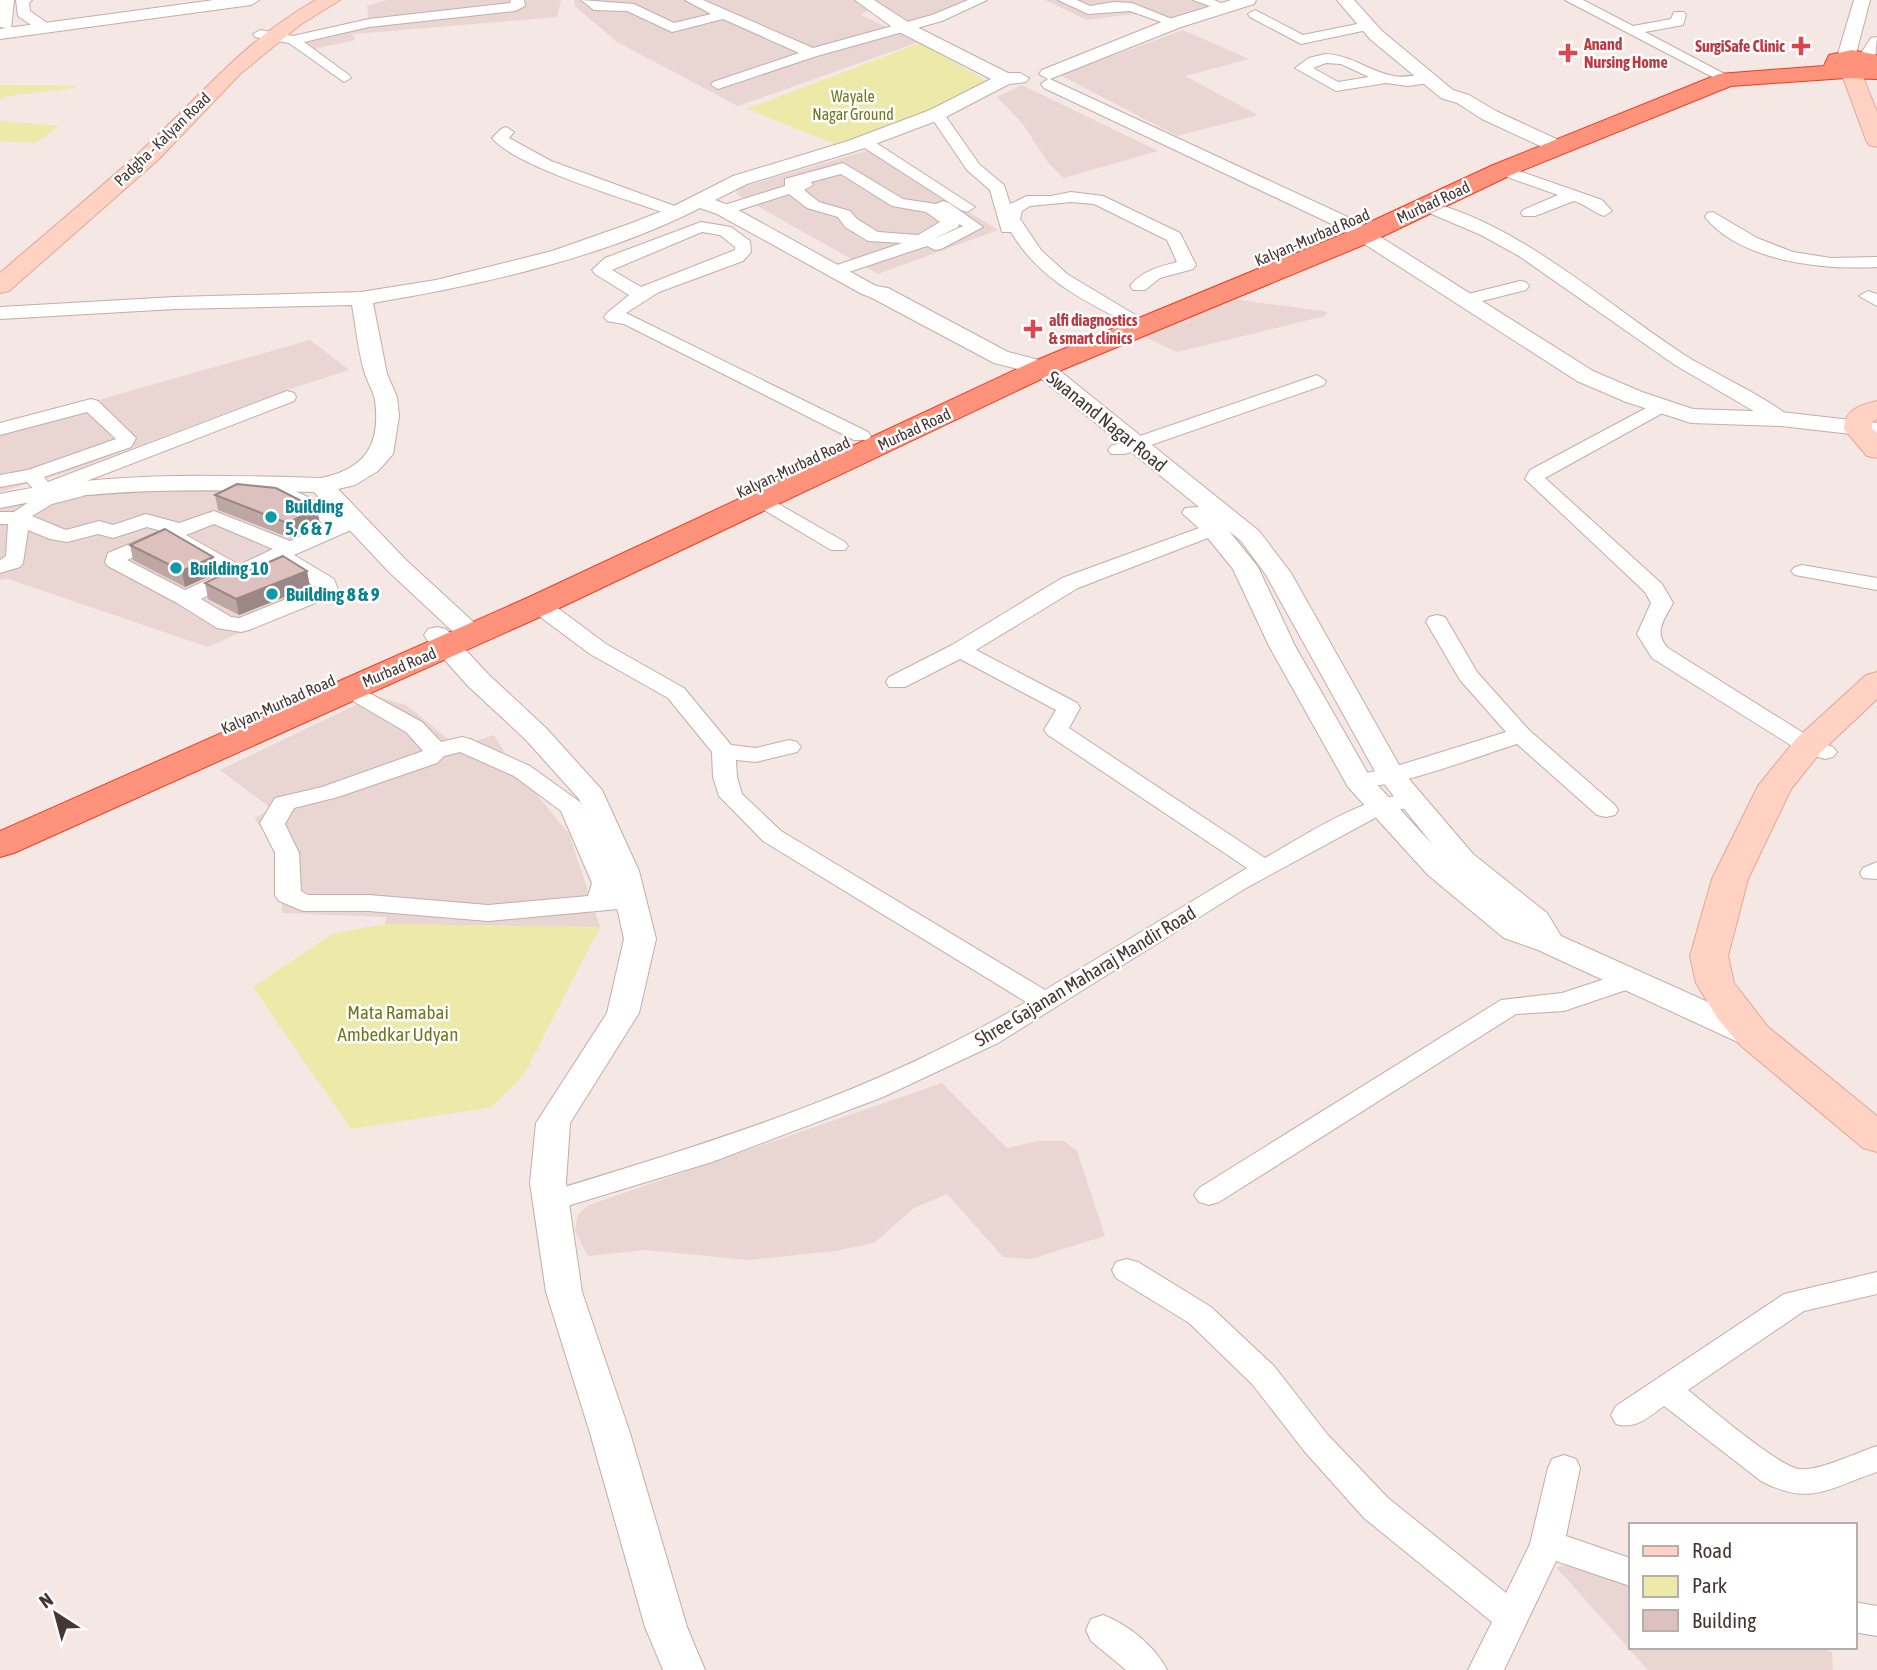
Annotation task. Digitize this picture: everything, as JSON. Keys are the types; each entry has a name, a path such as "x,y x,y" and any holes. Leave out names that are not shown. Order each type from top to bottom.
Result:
{"highway":[{"name":"Kalyan-Murbad Road","path":"0,825 140,773 454,635 672,532 854,439 1128,316 1355,229 1549,142 1721,75 1863,65"},
{"name":"Murbad Road","path":"0,845 140,773 347,688 454,635 539,605 672,532 761,500 1020,366 1355,229 1426,206 1502,170 1549,142"}],"main road":[{"path":"276,37 308,0"},
{"name":"Padgha - Kalyan Road","path":"0,286 140,153 233,70 276,37 293,20 330,0"},
{"path":"1863,65 1874,125"},
{"path":"0,266 140,153"},
{"path":"1873,418 1877,450"},
{"path":"1754,1036 1732,1010 1714,975 1724,961 1746,880 1784,788 1816,749 1860,707"},
{"name":"Swanand Nagar Road","path":"1754,1036 1877,1138"}],"street":[{"path":"7,0 2,29 251,0"},
{"path":"25,0 22,1 23,13 41,25"},
{"path":"97,18 203,0"},
{"path":"369,23 366,14 370,12 498,0"},
{"path":"276,37 369,23 515,7 518,6 517,0"},
{"path":"588,0 599,8 629,7 672,28 726,15"},
{"path":"692,0 813,53"},
{"path":"863,0 905,28 1034,85 1175,23 1223,7"},
{"path":"718,85 813,53 937,18 980,0"},
{"path":"1065,0 1104,16"},
{"path":"1200,0 1223,7 1252,7 1301,40"},
{"path":"1345,0 1367,26 1447,94 1463,99 1489,115 1549,142"},
{"path":"1365,0 1381,23 1463,91 1463,99"},
{"path":"1572,0 1721,75"},
{"path":"1862,0 1863,65"},
{"path":"1141,10 1163,3"},
{"path":"1088,10 1124,6 1175,23"},
{"path":"1632,30 1678,22 1681,21 1679,15"},
{"path":"1277,44 1367,26"},
{"path":"276,37 344,78"},
{"path":"735,200 740,180 865,142 937,114 1015,78"},
{"path":"1049,79 1355,229 1585,376 1691,416 1873,418"},
{"path":"1386,79 1430,79"},
{"path":"937,114 973,167 998,188 1008,229"},
{"path":"506,132 500,138 509,146 545,164 677,212"},
{"path":"865,142 985,218"},
{"path":"0,313 175,303 361,299 436,286 559,255 677,212 735,200 844,168 898,203 931,208 952,223 947,228 925,237 923,242 851,271"},
{"path":"1502,170 1596,203 1604,211"},
{"path":"791,185 813,205 844,214 851,223 874,237 913,238 923,242"},
{"path":"851,271 975,227 925,194"},
{"path":"1529,213 1573,195"},
{"path":"1128,316 1076,290 1039,260 1012,219 1014,208 1027,201 1091,197 1174,237 1187,265 1154,274 1139,286"},
{"path":"735,200 851,271"},
{"path":"1426,206 1488,231 1525,252 1681,361 1782,419"},
{"path":"1713,217 1738,237 1769,251 1810,261 1877,262"},
{"path":"640,294 601,270 611,262 701,227 725,231 744,245 743,252 737,257 640,294 620,308 613,317 619,325 689,355 854,439"},
{"name":"Swanand Nagar Road","path":"851,271 883,285 880,293 1020,366 1127,447 1222,524 1250,536 1282,646 1358,781 1379,806 1498,902 1536,920 1549,943 1754,1036"},
{"path":"1466,300 1520,286"},
{"path":"0,481 321,485 346,480 370,466 381,454 387,416 386,397 376,374 361,299"},
{"path":"1127,447 1317,381"},
{"path":"38,482 287,397"},
{"path":"0,429 91,405 126,438 124,443 0,501"},
{"path":"1661,406 1537,474 1535,480 1654,589 1661,603 1647,634 1648,642 1654,648 1721,693 1816,749"},
{"path":"321,485 348,524"},
{"path":"10,518 58,494 251,490 271,492 307,502 348,524 371,540 592,796 624,871 615,902"},
{"path":"761,500 838,546"},
{"path":"214,517 285,552 326,584 327,590 241,625 225,622 115,562 114,557 214,517"},
{"path":"10,518 67,536 99,527 113,532 146,520 173,532 240,573"},
{"path":"0,567 13,563 16,556 10,518"},
{"path":"185,598 348,524"},
{"path":"897,682 960,650 1070,583 1222,524"},
{"name":"Swanand Nagar Road","path":"1258,565 1450,864"},
{"path":"1802,571 1877,584"},
{"path":"539,605 598,649 676,693 724,751 731,796 772,836 1046,1002"},
{"path":"1437,622 1468,675 1521,735 1606,810"},
{"path":"960,650 1069,708 1056,730 1264,868"},
{"path":"347,688 414,727 436,751"},
{"path":"1358,781 1391,775 1521,735"},
{"path":"615,902 488,913 369,903 303,903 288,895 287,853 272,823 280,814 284,803 355,784 429,758 436,751 462,744 522,771 572,807 605,883 639,939 623,1013 553,1123 548,1183 564,1292 610,1433 666,1628 684,1670"},
{"path":"724,751 756,755 789,747"},
{"name":"Shree Gajanan Maharaj Mandir Road","path":"551,1200 702,1155 873,1090 988,1037 1264,868 1379,806 1411,800"},
{"path":"1671,1000 1714,975"},
{"path":"1209,1195 1510,1006 1564,1002 1629,980"},
{"path":"1127,1270 1200,1315 1263,1375 1316,1443 1376,1508 1511,1617"},
{"path":"1627,1415 1795,1302 1877,1283"},
{"path":"1664,1388 1752,1457 1780,1477 1798,1484 1877,1459"},
{"path":"1486,1670 1547,1544 1564,1468"},
{"path":"1547,1544 1629,1572"},
{"path":"1856,1617 1877,1621"},
{"path":"1102,1630 1129,1650 1149,1670"}],"shaded area":[{"path":"387,0 561,0 557,17 353,34 355,40 314,49 298,38 369,22 367,6"},
{"path":"574,0 856,0 870,9 861,15 919,42 738,106 617,42 575,6"},
{"path":"875,0 982,0 918,27"},
{"path":"1045,0 1214,0 1203,3 1210,8 1176,19 1166,16 1154,19 1134,14 1087,20"},
{"path":"1183,30 1249,59 1185,76 1258,115 1177,136 1060,75"},
{"path":"1022,85 1158,151 1064,178 1049,164 1022,123 997,97"},
{"path":"869,150 998,230 878,274 736,194 739,188"},
{"path":"1226,298 1328,312 1325,316 1177,352 1140,335"},
{"path":"310,340 349,370 284,391 74,470 0,492 0,428"},
{"path":"261,488 304,495 338,516 292,554 340,588 208,647 8,579 0,580 0,507 59,491"},
{"path":"374,696 406,705 458,747 494,735 512,764 569,834 600,927 385,924 386,917 282,913 280,854 254,818 272,809 220,770"},
{"path":"942,1083 1007,1148 1038,1141 1064,1141 1077,1151 1105,1236 1031,1259 1003,1257 947,1194 914,1208 874,1243 835,1251 748,1260 645,1250 588,1256 575,1231 578,1214 589,1205"},
{"path":"1576,1563 1629,1582 1629,1649 1556,1567"},
{"path":"1629,1649 1824,1649 1832,1652 1833,1670 1648,1670"}],"green space":[{"name":"Wayale Nagar Ground","path":"920,43 987,81 931,110 840,146 747,109"},
{"path":"0,85 76,86 7,96 0,101"},
{"path":"0,121 59,126 35,143 0,141"},
{"name":"Mata Ramabai Ambedkar Udyan","path":"385,924 600,927 523,1076 492,1107 351,1129 253,987 332,934"}],"building":[{"path":"237,484 276,488 317,509 287,523 215,495"},
{"path":"165,529 213,557 182,571 130,545"},
{"path":"283,556 307,571 236,599 205,583 238,567 246,572"}],"place":[{"name":"SurgiSafe Clinic","path":"1801,46"},
{"name":"Anand Nursing Home","path":"1568,53"},
{"name":"alfi diagnostics & smart clinics","path":"1033,329"},
{"name":"Building 5, 6 & 7","path":"271,517"},
{"name":"Building 10","path":"176,568"},
{"name":"Building 8 & 9","path":"272,594"}]}
